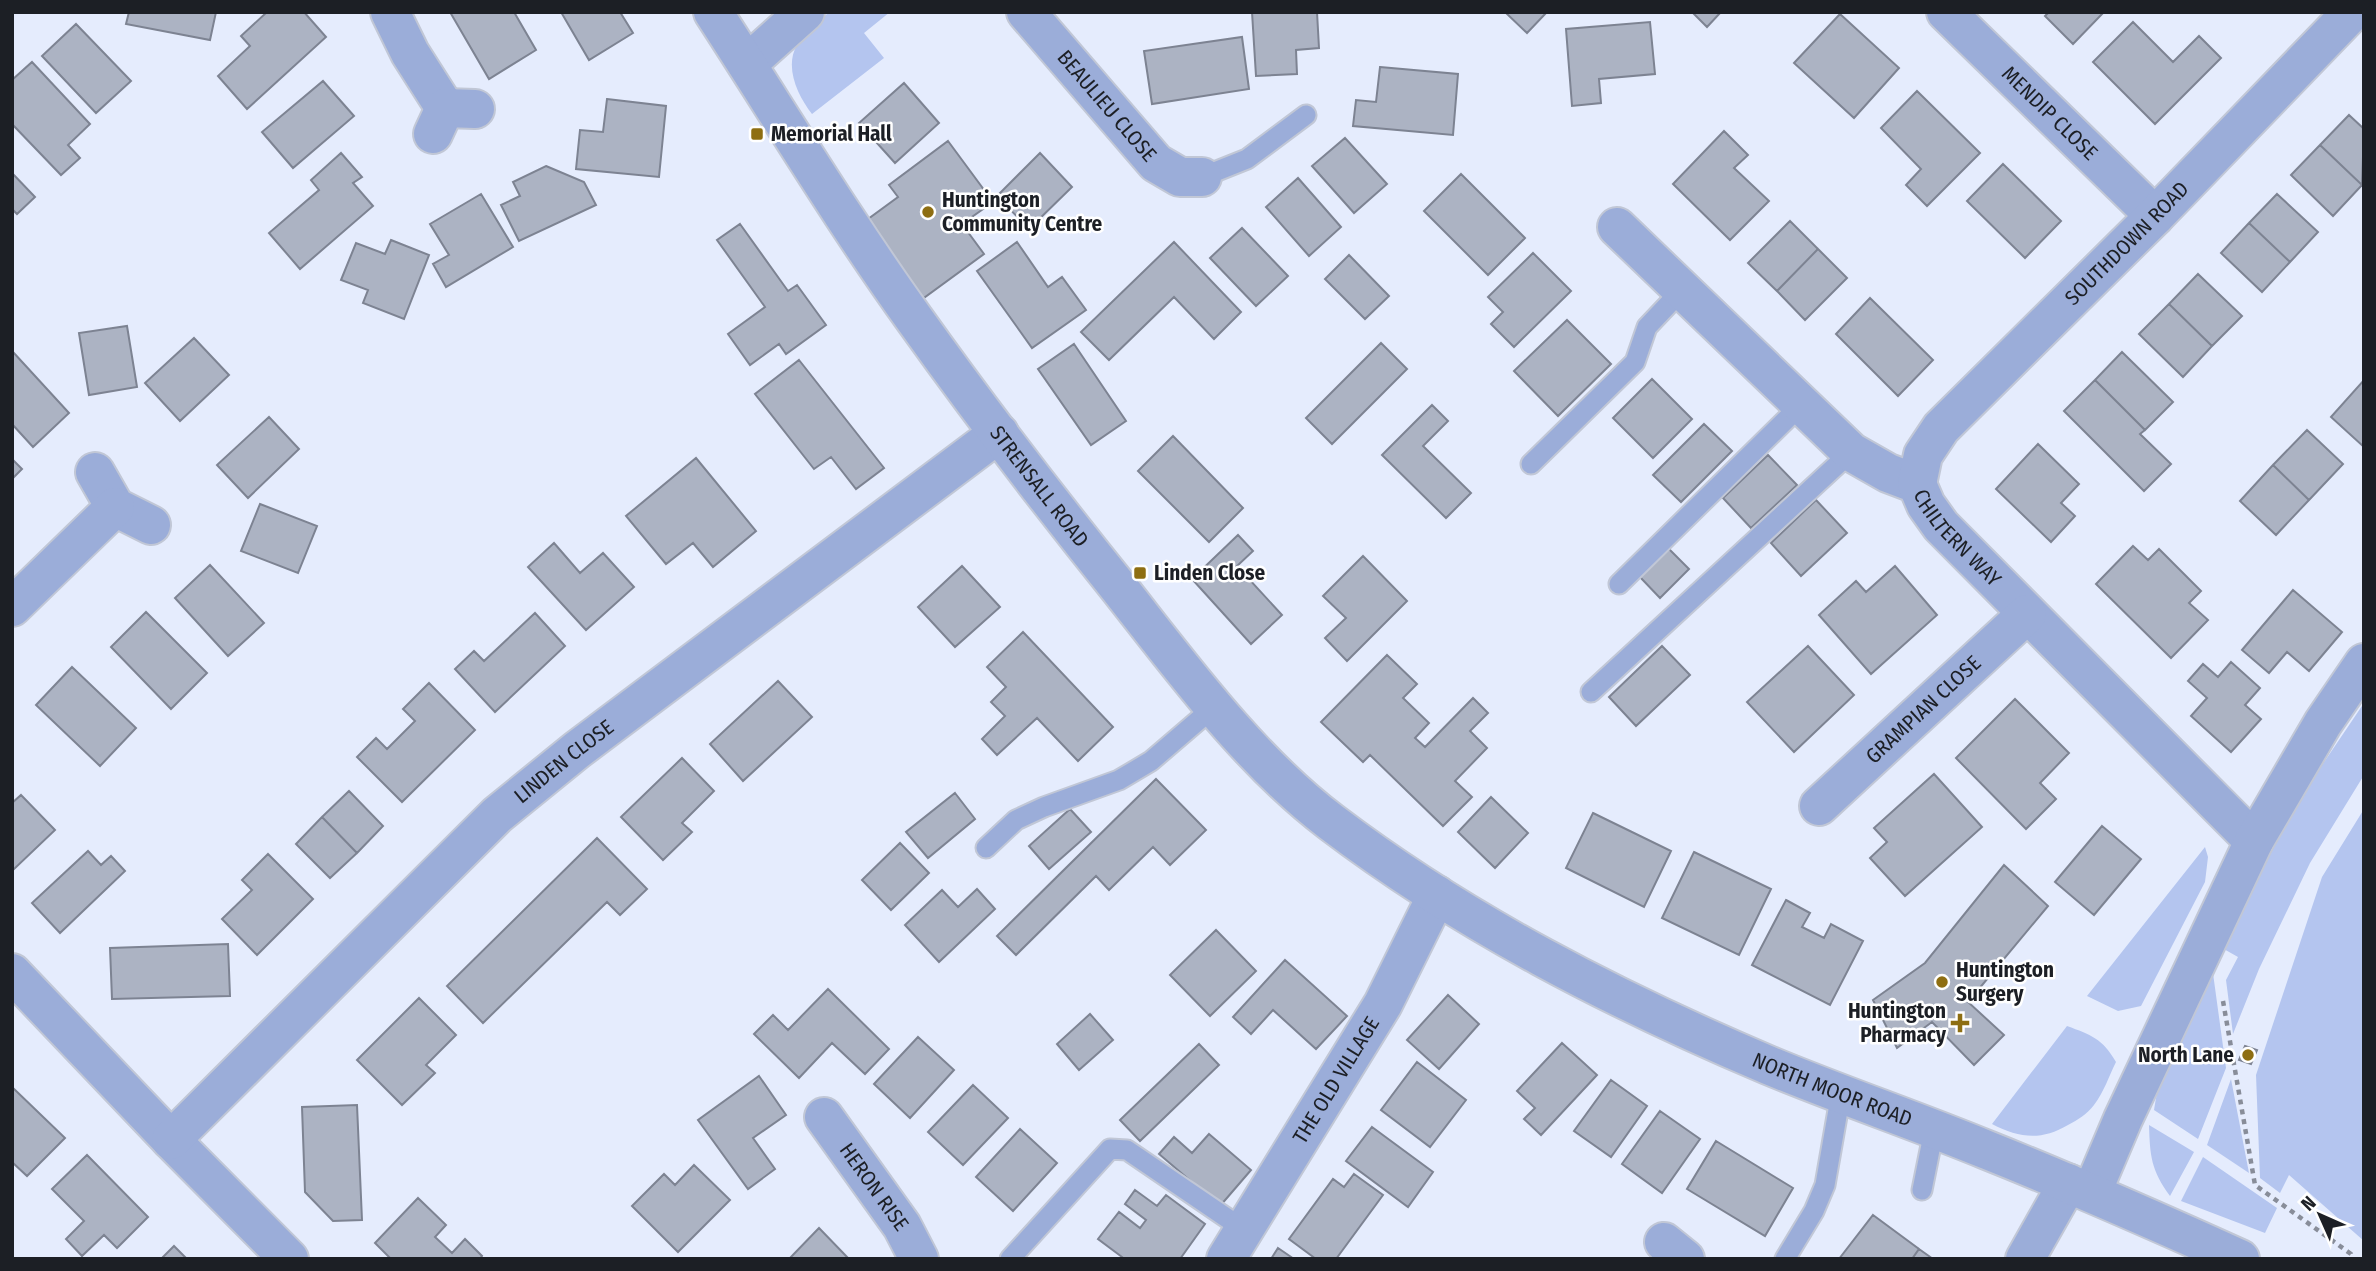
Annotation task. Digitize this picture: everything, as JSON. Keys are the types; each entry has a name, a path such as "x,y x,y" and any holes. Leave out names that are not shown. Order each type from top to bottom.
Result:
{"street":[{"path":"390,12 410,53 451,117"},
{"name":"STRENSALL ROAD","path":"713,12 820,181 914,319 1083,544 1214,707 1275,772 1326,818 1437,895"},
{"path":"747,64 805,12"},
{"name":"BEAULIEU CLOSE","path":"1026,12 1156,163 1180,177 1202,177"},
{"name":"MENDIP CLOSE","path":"1946,12 2155,216"},
{"name":"SOUTHDOWN ROAD","path":"1917,484 1923,454 1941,428 2155,216 2352,12"},
{"name":"CHILTERN WAY","path":"1617,227 1851,452 1888,473 1917,484 1926,505 1941,526 2254,841"},
{"name":"LINDEN CLOSE","path":"171,1140 507,807 577,750 999,433"},
{"path":"95,472 115,507 151,525"},
{"path":"12,607 115,507"},
{"name":"GRAMPIAN CLOSE","path":"1819,806 2027,614"},
{"path":"2025,1259 2080,1188 2123,1119 2254,841 2323,723 2364,663"},
{"name":"NORTH MOOR ROAD","path":"1437,895 1572,973 1683,1028 2080,1188 2240,1259"},
{"name":"THE OLD VILLAGE","path":"1234,1244 1383,1004 1437,895"},
{"path":"12,973 289,1259"},
{"name":"HERON RISE","path":"824,1117 902,1226 919,1259"}],"lane":[{"path":"1202,177 1247,159 1306,115"},
{"path":"1531,464 1635,362 1647,327 1682,290"},
{"path":"1619,584 1801,405"},
{"path":"1591,692 1851,452"},
{"path":"986,848 1016,820 1119,780 1151,761 1214,707"},
{"path":"1785,1259 1814,1210 1825,1185 1841,1093"},
{"path":"1922,1190 1934,1130"},
{"path":"1010,1259 1110,1149 1127,1150 1234,1244"}],"path":[{"path":"2221,995 2255,1185 2351,1254 2352,1259"}],"shaded area":[{"path":"829,12 890,12 864,33 884,58 812,114 794,81 793,54 804,36"},
{"path":"2364,703 2364,775 2310,863 2259,969 2233,1034 2226,980 2238,957 2222,948 2291,811"},
{"path":"2364,809 2364,1241 2289,1175 2280,1193 2260,1178 2256,1075 2322,877"},
{"path":"2205,847 2208,857 2205,882 2141,1006 2118,1011 2087,996"},
{"path":"2212,966 2226,1068 2198,1139 2154,1110 2157,1092 2170,1056"},
{"path":"2067,1026 2095,1038 2116,1062 2094,1105 2072,1123 2049,1134 2021,1135 1992,1124"},
{"path":"2231,1079 2249,1173 2207,1145"},
{"path":"2149,1125 2194,1152 2170,1196 2153,1162"},
{"path":"2203,1157 2277,1208 2265,1233 2181,1201"}],"building":[{"path":"129,12 216,12 210,40 126,24"},
{"path":"267,12 304,12 326,37 247,109 218,76 250,46 241,36"},
{"path":"450,12 514,12 536,50 489,79"},
{"path":"561,12 620,12 633,33 589,60"},
{"path":"1252,12 1317,12 1319,48 1296,50 1297,74 1256,76"},
{"path":"1505,12 1547,12 1527,33"},
{"path":"1692,12 1721,12 1707,27"},
{"path":"2049,12 2104,12 2073,44 2045,16"},
{"path":"1840,14 1899,68 1854,118 1794,63"},
{"path":"1650,22 1655,74 1599,79 1601,103 1572,106 1566,29"},
{"path":"2133,22 2173,62 2199,36 2221,58 2155,124 2093,62"},
{"path":"76,24 131,81 96,113 42,56"},
{"path":"1242,37 1249,89 1152,104 1144,51"},
{"path":"32,62 90,124 68,145 80,158 61,175 12,124 12,80"},
{"path":"1380,67 1458,74 1453,135 1353,126 1356,100 1376,102"},
{"path":"323,81 354,116 293,168 262,132"},
{"path":"904,83 939,123 895,163 859,123"},
{"path":"1917,91 1980,153 1927,206 1906,185 1921,169 1881,128"},
{"path":"607,99 666,106 659,177 576,169 580,130 603,132"},
{"path":"2349,115 2364,129 2362,185 2320,145"},
{"path":"1724,131 1748,155 1734,168 1769,201 1730,240 1673,184"},
{"path":"1345,138 1387,184 1354,213 1312,166"},
{"name":"Huntington Community Centre","path":"948,141 993,202 962,224 984,254 921,300 864,222 898,197 889,185"},
{"path":"2320,145 2362,185 2333,216 2291,175"},
{"path":"341,153 362,177 353,183 373,206 300,269 269,233 319,190 311,180"},
{"path":"1040,153 1072,187 1029,229 997,196"},
{"path":"2003,164 2061,221 2025,258 1967,201"},
{"path":"546,166 584,182 596,205 519,241 501,205 520,196 513,182"},
{"path":"12,173 35,197 17,214 12,209"},
{"path":"1461,174 1525,238 1488,275 1424,211"},
{"path":"1298,178 1341,227 1309,256 1266,207"},
{"path":"481,194 513,247 446,287 433,264 449,255 430,224"},
{"path":"2277,194 2318,232 2290,262 2249,223"},
{"path":"1790,221 1818,249 1777,291 1748,263"},
{"path":"2249,223 2290,262 2262,292 2221,253"},
{"path":"740,224 788,291 797,285 826,325 786,354 779,344 750,365 728,334 765,307 717,240"},
{"path":"1242,228 1288,276 1256,306 1210,258"},
{"path":"391,240 429,255 404,319 363,303 368,290 341,280 356,243 385,254"},
{"path":"1017,242 1048,287 1062,277 1086,310 1032,348 977,271"},
{"path":"1174,242 1241,312 1214,339 1174,297 1109,360 1081,332"},
{"path":"1818,249 1847,278 1805,320 1777,291"},
{"path":"1533,253 1571,291 1514,347 1491,324 1503,312 1488,297"},
{"path":"1349,255 1389,296 1365,319 1325,279"},
{"path":"2198,274 2242,316 2212,346 2169,304"},
{"path":"1870,298 1933,360 1898,396 1836,334"},
{"path":"2169,304 2212,346 2183,377 2139,334"},
{"path":"1567,320 1611,364 1558,416 1514,371"},
{"path":"127,326 137,387 89,395 79,333"},
{"path":"194,338 229,375 180,421 145,383"},
{"path":"1381,343 1407,369 1332,444 1306,418"},
{"path":"1074,344 1126,421 1091,445 1038,369"},
{"path":"13,352 69,413 33,447 12,424"},
{"path":"2122,352 2173,402 2145,430 2095,380"},
{"path":"799,360 884,468 856,489 831,457 814,469 755,394"},
{"path":"1652,379 1692,419 1653,458 1613,418"},
{"path":"2095,380 2145,430 2140,434 2171,464 2144,491 2064,411"},
{"path":"2364,380 2364,447 2331,417"},
{"path":"1432,405 1448,421 1423,446 1471,493 1446,518 1382,455"},
{"path":"269,417 299,449 248,498 217,465"},
{"path":"1704,424 1732,451 1681,502 1653,475"},
{"path":"2307,430 2343,464 2309,500 2273,465"},
{"path":"1173,436 1243,508 1209,542 1138,471"},
{"path":"2038,444 2079,484 2061,503 2075,516 2051,542 1996,489"},
{"path":"1768,455 1797,485 1751,528 1723,498"},
{"path":"696,458 756,531 713,567 693,543 666,564 626,516"},
{"path":"12,459 22,469 12,479"},
{"path":"2273,465 2309,500 2276,535 2240,501"},
{"path":"1816,500 1847,533 1801,576 1771,543"},
{"path":"260,504 317,526 298,573 241,551"},
{"path":"1238,535 1253,551 1237,566 1282,615 1251,644 1192,579"},
{"path":"554,543 580,573 603,553 634,587 586,630 528,567"},
{"path":"2133,546 2148,560 2159,549 2201,591 2189,603 2208,620 2171,658 2096,584"},
{"path":"1668,548 1689,569 1660,598 1639,576"},
{"path":"1363,556 1407,601 1347,661 1325,638 1346,618 1323,596"},
{"path":"210,565 264,623 228,656 175,598"},
{"path":"962,566 1000,607 955,647 918,607"},
{"path":"1895,566 1937,615 1871,674 1819,615 1856,581 1866,592"},
{"path":"2293,590 2342,632 2309,671 2287,652 2269,673 2242,650"},
{"path":"146,612 207,673 171,709 111,647"},
{"path":"535,613 565,646 495,712 455,669 474,651 484,661"},
{"path":"1023,632 1113,727 1078,761 1037,718 997,755 982,739 1005,716 991,702 1006,687 987,667"},
{"path":"1662,646 1690,675 1636,726 1609,697"},
{"path":"1808,646 1854,695 1794,752 1747,702"},
{"path":"1387,655 1417,684 1403,698 1429,723 1415,738 1425,747 1473,698 1488,713 1470,731 1487,748 1455,781 1472,797 1443,826 1370,755 1363,762 1321,722"},
{"path":"2231,662 2260,688 2245,705 2261,719 2231,752 2191,716 2207,698 2188,681 2203,664 2218,677"},
{"path":"72,667 136,728 100,766 36,705"},
{"path":"778,681 812,717 743,781 710,744"},
{"path":"429,683 475,730 402,802 357,757 376,738 387,749 415,721 403,709"},
{"path":"2015,699 2069,753 2040,783 2056,799 2026,829 1956,758"},
{"path":"682,758 714,791 682,823 692,832 663,860 621,817"},
{"path":"1934,774 1982,827 1905,896 1870,858 1887,842 1874,828"},
{"path":"1156,779 1206,830 1170,865 1153,847 1109,890 1096,876 1016,955 997,936"},
{"path":"349,791 383,826 357,853 322,817"},
{"path":"955,793 975,819 928,858 906,832"},
{"path":"21,795 55,830 12,871 12,803"},
{"path":"1491,797 1528,833 1495,868 1458,832"},
{"path":"1070,809 1091,832 1049,869 1029,846"},
{"path":"1593,813 1671,851 1644,907 1566,868"},
{"path":"322,817 357,853 330,878 296,844"},
{"path":"2102,826 2141,859 2094,915 2055,882"},
{"path":"597,838 647,889 620,915 607,902 483,1023 447,986"},
{"path":"900,843 929,873 891,910 862,880"},
{"path":"88,851 101,865 111,856 125,871 60,933 32,903"},
{"path":"1694,852 1771,889 1739,955 1662,918"},
{"path":"268,854 313,899 257,955 222,919 252,890 242,880"},
{"name":"Huntington Surgery","path":"2004,865 2048,906 1968,1002 2004,1035 1974,1065 1932,1022 1897,1048 1873,1000 1925,963"},
{"path":"977,889 995,909 939,962 905,925 942,890 958,907"},
{"path":"1786,900 1810,913 1802,927 1824,938 1831,924 1863,941 1830,1005 1752,965"},
{"path":"1216,930 1256,971 1210,1016 1170,975"},
{"path":"228,944 230,996 112,999 110,948"},
{"path":"1285,960 1347,1016 1316,1049 1273,1010 1251,1034 1233,1017"},
{"path":"828,989 889,1049 865,1074 832,1043 799,1078 754,1034 773,1015 788,1030"},
{"path":"1448,995 1479,1024 1439,1069 1407,1040"},
{"path":"419,998 456,1035 426,1065 435,1073 402,1105 357,1060"},
{"path":"1090,1014 1113,1040 1079,1070 1057,1044"},
{"path":"918,1037 954,1070 910,1118 874,1084"},
{"path":"1562,1043 1597,1075 1541,1135 1524,1119 1535,1108 1517,1091"},
{"path":"1199,1044 1219,1065 1140,1141 1120,1120"},
{"name":"North Lane","path":"2245,1046 2257,1050 2251,1064 2239,1060"},
{"path":"1417,1062 1466,1100 1430,1147 1381,1110"},
{"path":"759,1076 786,1115 753,1138 775,1169 748,1189 698,1120"},
{"path":"1611,1080 1647,1106 1611,1157 1574,1131"},
{"path":"973,1085 1008,1118 963,1165 928,1132"},
{"path":"12,1087 65,1138 27,1176 12,1162"},
{"path":"357,1105 362,1220 333,1221 305,1192 302,1107"},
{"path":"1660,1111 1700,1139 1662,1193 1622,1164"},
{"path":"1372,1127 1433,1172 1408,1207 1346,1161"},
{"path":"1020,1129 1057,1163 1013,1211 976,1177"},
{"path":"1209,1134 1251,1170 1220,1206 1159,1154 1174,1137 1192,1153"},
{"path":"1716,1141 1793,1188 1765,1236 1687,1189"},
{"path":"87,1155 148,1217 117,1248 104,1235 82,1256 66,1239 84,1221 52,1189"},
{"path":"694,1165 730,1200 678,1252 632,1206 664,1174 675,1185"},
{"path":"1354,1174 1383,1195 1336,1259 1316,1259 1289,1239 1333,1179 1344,1187"},
{"path":"1135,1190 1157,1206 1166,1195 1205,1224 1180,1259 1121,1259 1122,1257 1098,1239 1119,1212 1140,1228 1146,1220 1125,1204"},
{"path":"418,1198 446,1225 435,1237 452,1253 465,1239 482,1256 480,1259 391,1259 375,1243"},
{"path":"1873,1215 1919,1249 1912,1259 1839,1259"},
{"path":"819,1228 849,1259 789,1259"},
{"path":"174,1246 187,1259 161,1259"},
{"path":"1278,1248 1294,1259 1271,1259"},
{"path":"1919,1249 1933,1259 1912,1259"}],"place":[{"name":"Memorial Hall","path":"757,134"},
{"name":"Huntington Community Centre","path":"928,212"},
{"name":"Linden Close","path":"1140,573"},
{"name":"Huntington Surgery","path":"1942,982"},
{"name":"Huntington Pharmacy","path":"1960,1023"},
{"name":"North Lane","path":"2248,1055"}]}
